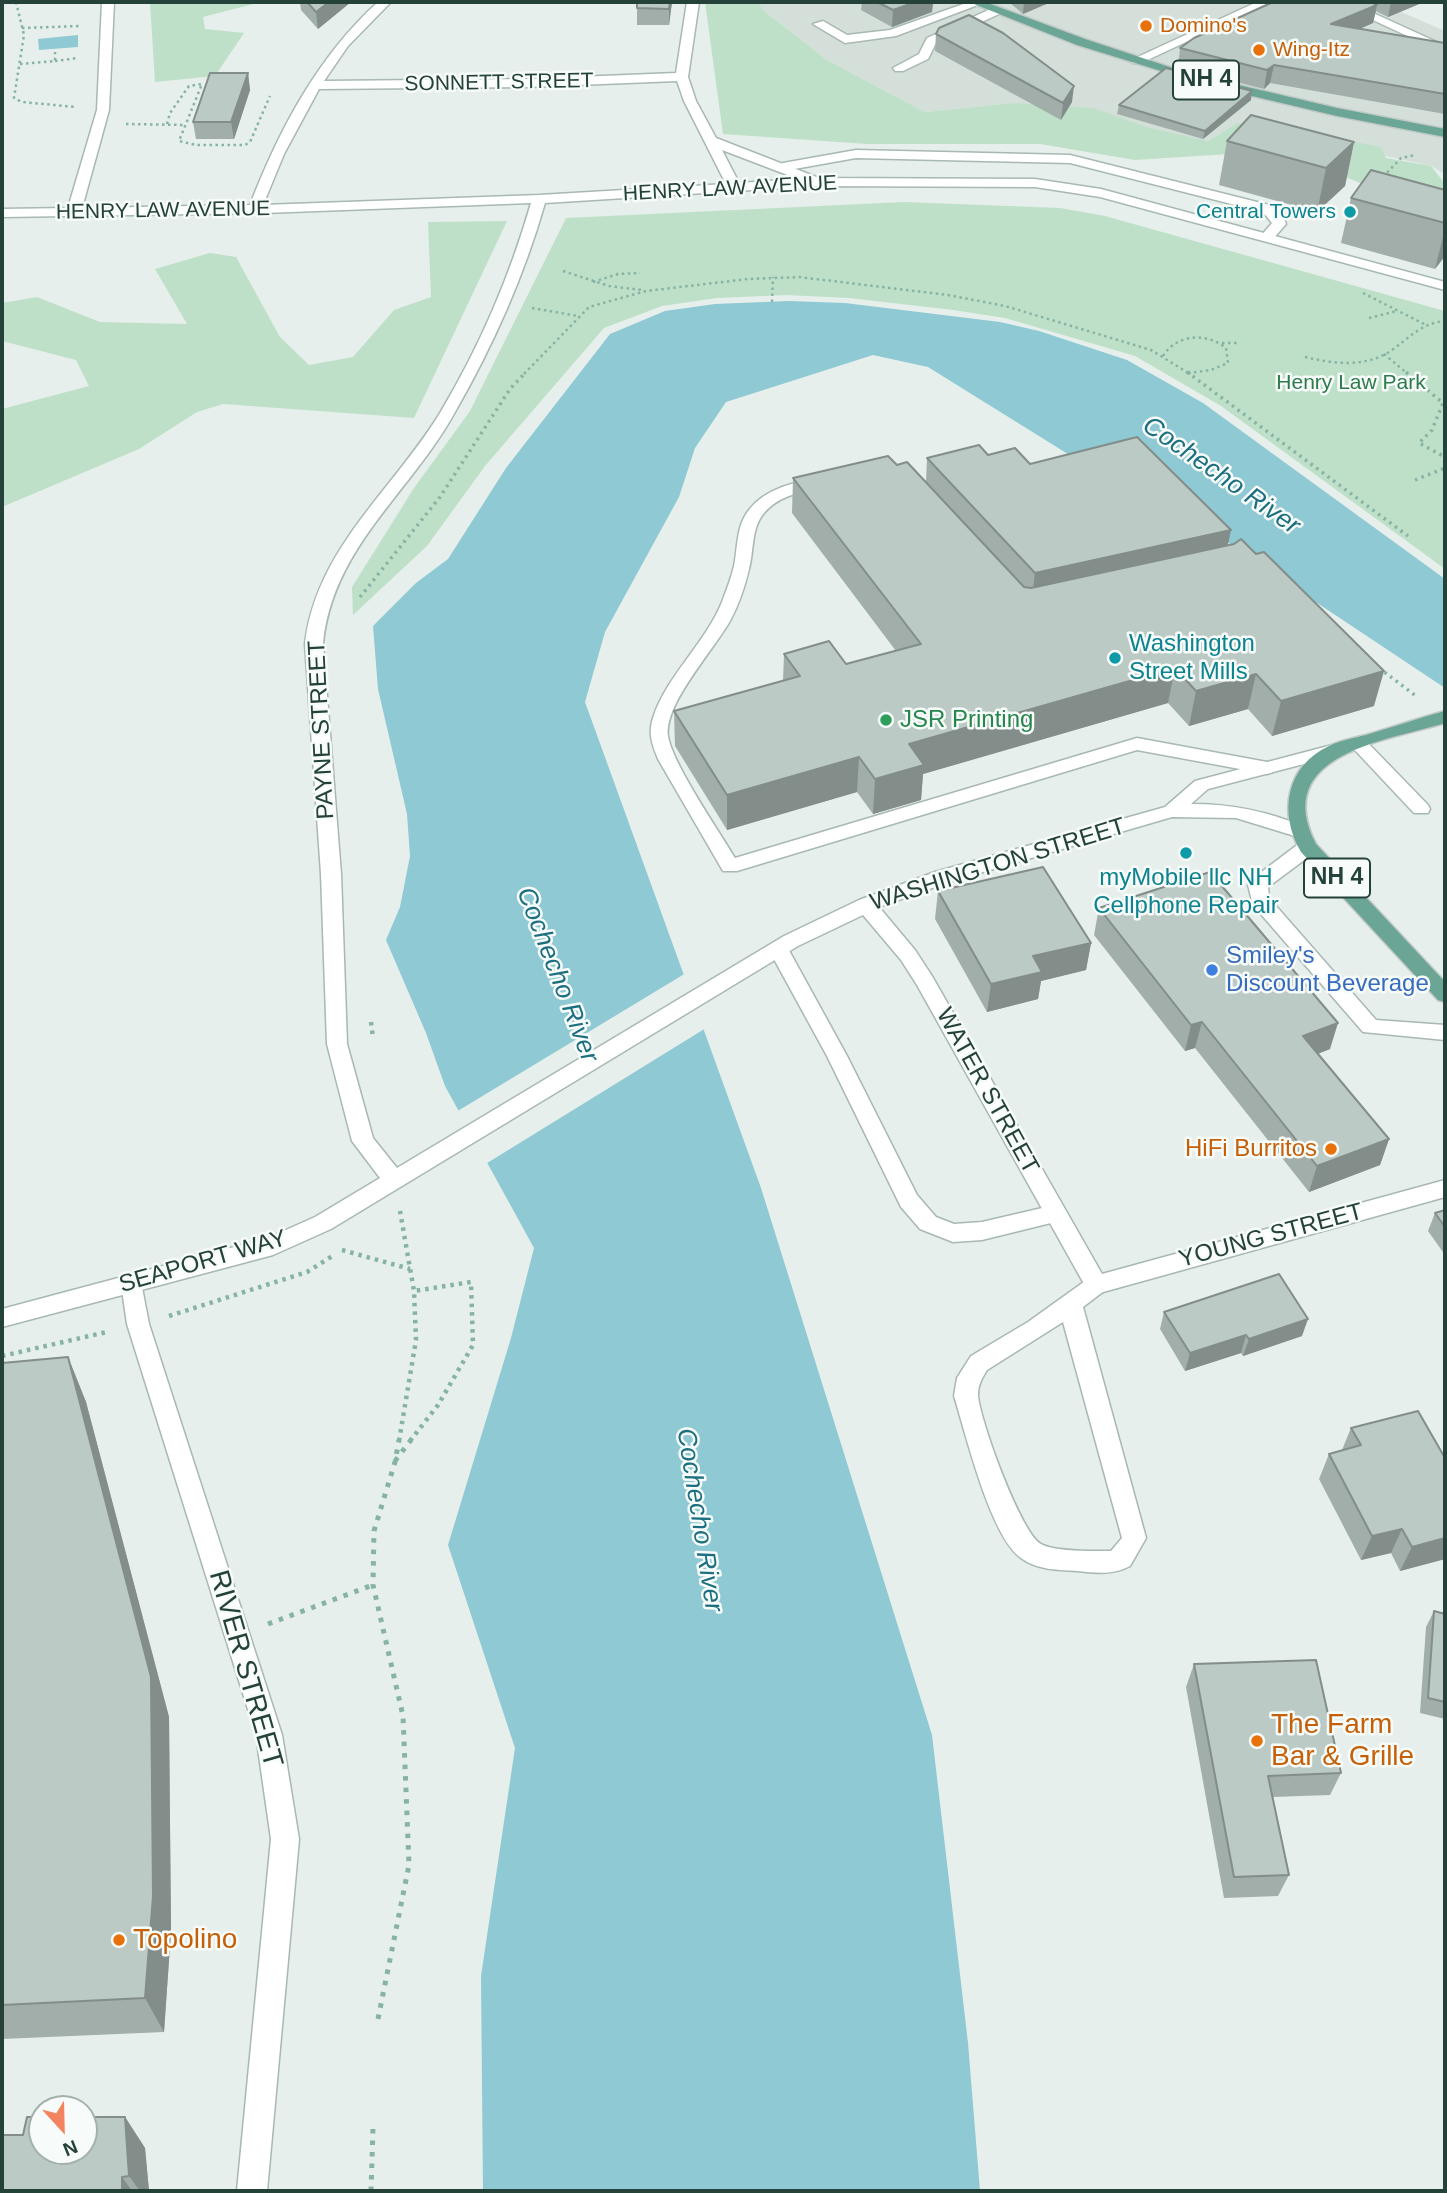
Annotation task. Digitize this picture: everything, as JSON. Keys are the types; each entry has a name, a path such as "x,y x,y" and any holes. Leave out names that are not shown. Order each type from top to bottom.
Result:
{"main road":[{"name":"NH 4","path":"976,2 1137,60 1209,81 1337,112 1445,133"},
{"name":"WASHINGTON STREET","path":"1336,750 1445,717"},
{"name":"NH 4","path":"1336,750 1317,764 1300,787 1294,812 1303,839 1445,995"}],"street":[{"path":"74,212 100,128 106,89 108,2"},
{"path":"255,209 274,164 316,85 348,36 385,2"},
{"path":"693,2 682,78 690,101 735,188"},
{"path":"819,24 845,39 892,33 976,2"},
{"path":"1137,60 1266,2"},
{"path":"1340,2 1433,43"},
{"path":"899,68 924,57 931,41 996,11"},
{"name":"SONNETT STREET","path":"316,85 682,78"},
{"path":"711,141 817,182"},
{"path":"783,167 856,154 1078,160 1268,209 1278,219 1279,224 1267,237"},
{"name":"HENRY LAW AVENUE","path":"2,213 255,209 539,200 817,182 990,182 1066,186 1445,286"},
{"name":"PAYNE STREET","path":"394,1180 363,1141 346,1088 337,1044 331,874 314,644 317,615 328,584 344,555 446,414 521,261 539,200"},
{"path":"836,481 791,488 764,504 754,514 749,525 741,570 724,618 668,706 659,727 660,741 667,759 730,866 1137,744 1267,768"},
{"path":"1358,743 1421,809"},
{"name":"WASHINGTON STREET","path":"394,1180 717,986 866,905 942,877 1172,811 1202,785 1336,750"},
{"path":"1172,811 1240,810 1263,816 1303,839 1258,885 1260,900 1370,1027 1445,1033"},
{"name":"WATER STREET","path":"866,905 901,946 925,981 1096,1285"},
{"path":"779,950 837,1056 909,1201 928,1223 953,1233 982,1231 1055,1214"},
{"name":"SEAPORT WAY","path":"2,1318 273,1246 323,1223 394,1180"},
{"name":"YOUNG STREET","path":"1096,1285 1445,1189"},
{"name":"RIVER STREET","path":"132,1283 138,1324 269,1735 285,1839 252,2191"},
{"path":"1072,1303 1076,1329 1134,1538 1127,1555 1114,1563 1049,1558 1028,1550 1010,1528 966,1396 969,1378 979,1363 1036,1329 1096,1285"}],"path":[{"path":"16,2 24,35 14,98 17,101 77,107 79,121 85,128 184,125"},
{"path":"22,28 85,25"},
{"path":"55,52 55,61"},
{"path":"20,64 77,58"},
{"path":"167,124 170,113 189,86 202,84 179,141 246,145 250,142 270,96"},
{"path":"1375,186 1401,158"},
{"path":"563,271 592,282 646,290"},
{"path":"592,282 640,273"},
{"path":"772,302 773,277"},
{"path":"354,605 440,497 510,389 554,345 578,316 603,301 646,290 773,277 815,279 978,299 1104,334 1163,356 1408,537"},
{"path":"1356,286 1425,324"},
{"path":"500,306 548,309 578,316"},
{"path":"1369,318 1398,311"},
{"path":"1305,356 1343,363 1384,354 1425,324 1445,321"},
{"path":"1163,356 1170,345 1179,340 1192,338 1238,343"},
{"path":"1188,373 1211,370 1228,363 1227,351 1221,343"},
{"path":"1384,354 1443,403 1432,430 1419,443 1445,457"},
{"path":"1415,480 1445,468"},
{"path":"1372,663 1417,697"},
{"path":"371,1014 373,1038"},
{"path":"378,2019 409,1865 404,1716 373,1585 374,1531 395,1462 416,1340 414,1291 400,1210"},
{"path":"2,1356 182,1313 307,1272 343,1249 411,1269"},
{"path":"395,1462 438,1405 473,1345 471,1283 414,1291"},
{"path":"290,1617 373,1585"},
{"path":"371,2191 373,2128"}],"shaded area":[{"path":"758,2 1378,2 1445,31 1445,174 1431,166 1237,123 1208,141 1013,103 925,112 827,60 764,11"}],"green space":[{"path":"150,2 261,2 203,17 205,29 244,33 215,76 155,82"},
{"path":"705,2 758,2 764,11 827,60 925,112 1013,103 1093,108 1150,128 1208,141 1237,123 1295,130 1381,147 1386,158 1431,166 1445,184 1445,231 1411,213 1386,194 1348,178 1229,154 1135,160 1040,144 867,144 723,134"},
{"name":"Henry Law Park","path":"904,202 1060,208 1105,216 1445,311 1445,569 1221,406 1135,356 1005,318 849,298 786,295 717,298 662,306 604,328 485,466 427,546 353,615 352,587 414,488 470,411 566,218"},
{"path":"507,221 414,418 223,404 197,412 139,449 2,507 2,409 89,386 76,360 2,341 2,303 37,297 100,322 187,324 155,269 210,253 236,257 280,337 309,365 353,357 394,310 431,297 428,222"}],"water":[{"path":"78,35 78,47 39,50 38,39"},
{"name":"Cochecho River","path":"789,301 845,303 1000,322 1039,331 1127,360 1203,403 1445,579 1445,688 1251,559 1128,470 1092,469 928,367 873,355 726,402 695,448 679,497 605,632 585,702 761,1188 932,1735 968,2043 980,2191 483,2191 481,1976 515,1748 448,1545 511,1338 534,1248 445,1086 426,1033 386,940 400,907 410,856 407,814 378,689 373,626 416,583 448,559 506,468 610,334 665,311 715,304"}],"pier":[{"path":"686,973 706,1028 484,1165 456,1112"}],"building":[{"path":"307,2 329,2 316,12"},
{"path":"637,2 670,2 669,9 637,8"},
{"path":"877,2 916,2 893,10"},
{"path":"1273,2 1371,2 1377,5 1331,24 1445,43 1445,94 1274,65 1267,70 1180,48 1194,38"},
{"path":"969,15 1003,33 1074,86 1063,103 936,34 939,28"},
{"path":"1166,68 1252,91 1205,131 1119,105"},
{"path":"210,73 248,73 231,122 193,122"},
{"path":"1251,115 1354,142 1326,168 1227,141"},
{"path":"1371,170 1445,190 1445,223 1351,198"},
{"path":"1137,437 1231,530 1035,573 927,458 979,445 988,455 1015,448 1030,464"},
{"name":"Washington Street Mills","path":"888,456 897,465 907,462 1024,587 1031,588 1234,544 1241,539 1256,554 1264,552 1384,671 1281,701 1256,674 1196,691 1175,668 909,744 924,765 875,779 859,757 727,795 674,711 800,676 784,654 829,641 846,664 921,644 793,478"},
{"path":"1043,867 1091,943 1033,956 1042,972 991,984 938,891"},
{"path":"1210,872 1338,1023 1303,1036 1389,1139 1317,1166 1202,1022 1191,1025 1099,908"},
{"path":"1445,1210 1445,1227 1435,1213"},
{"path":"1279,1274 1308,1319 1249,1339 1246,1335 1190,1353 1164,1312"},
{"path":"68,1357 151,1677 153,1896 145,1998 2,2005 2,1363"},
{"path":"1418,1411 1445,1458 1445,1538 1412,1547 1402,1529 1372,1536 1329,1454 1361,1445 1351,1428"},
{"path":"1434,1611 1445,1614 1445,1702 1428,1698"},
{"name":"The Farm Bar & Grille","path":"1316,1660 1341,1773 1268,1776 1289,1875 1234,1877 1194,1664"},
{"path":"28,2117 28,2165 98,2165 98,2117 125,2117 129,2176 122,2177 122,2191 2,2191 2,2135 23,2135"}],"place":[{"name":"Domino's","path":"1146,26"},
{"name":"Wing-Itz","path":"1259,50"},
{"name":"Central Towers","path":"1350,212"},
{"name":"Washington Street Mills","path":"1115,658"},
{"name":"JSR Printing","path":"886,720"},
{"name":"myMobile llc NH Cellphone Repair","path":"1186,853"},
{"name":"Smiley's Discount Beverage","path":"1212,970"},
{"name":"HiFi Burritos","path":"1331,1149"},
{"name":"The Farm Bar & Grille","path":"1257,1741"},
{"name":"Topolino","path":"119,1940"}]}
